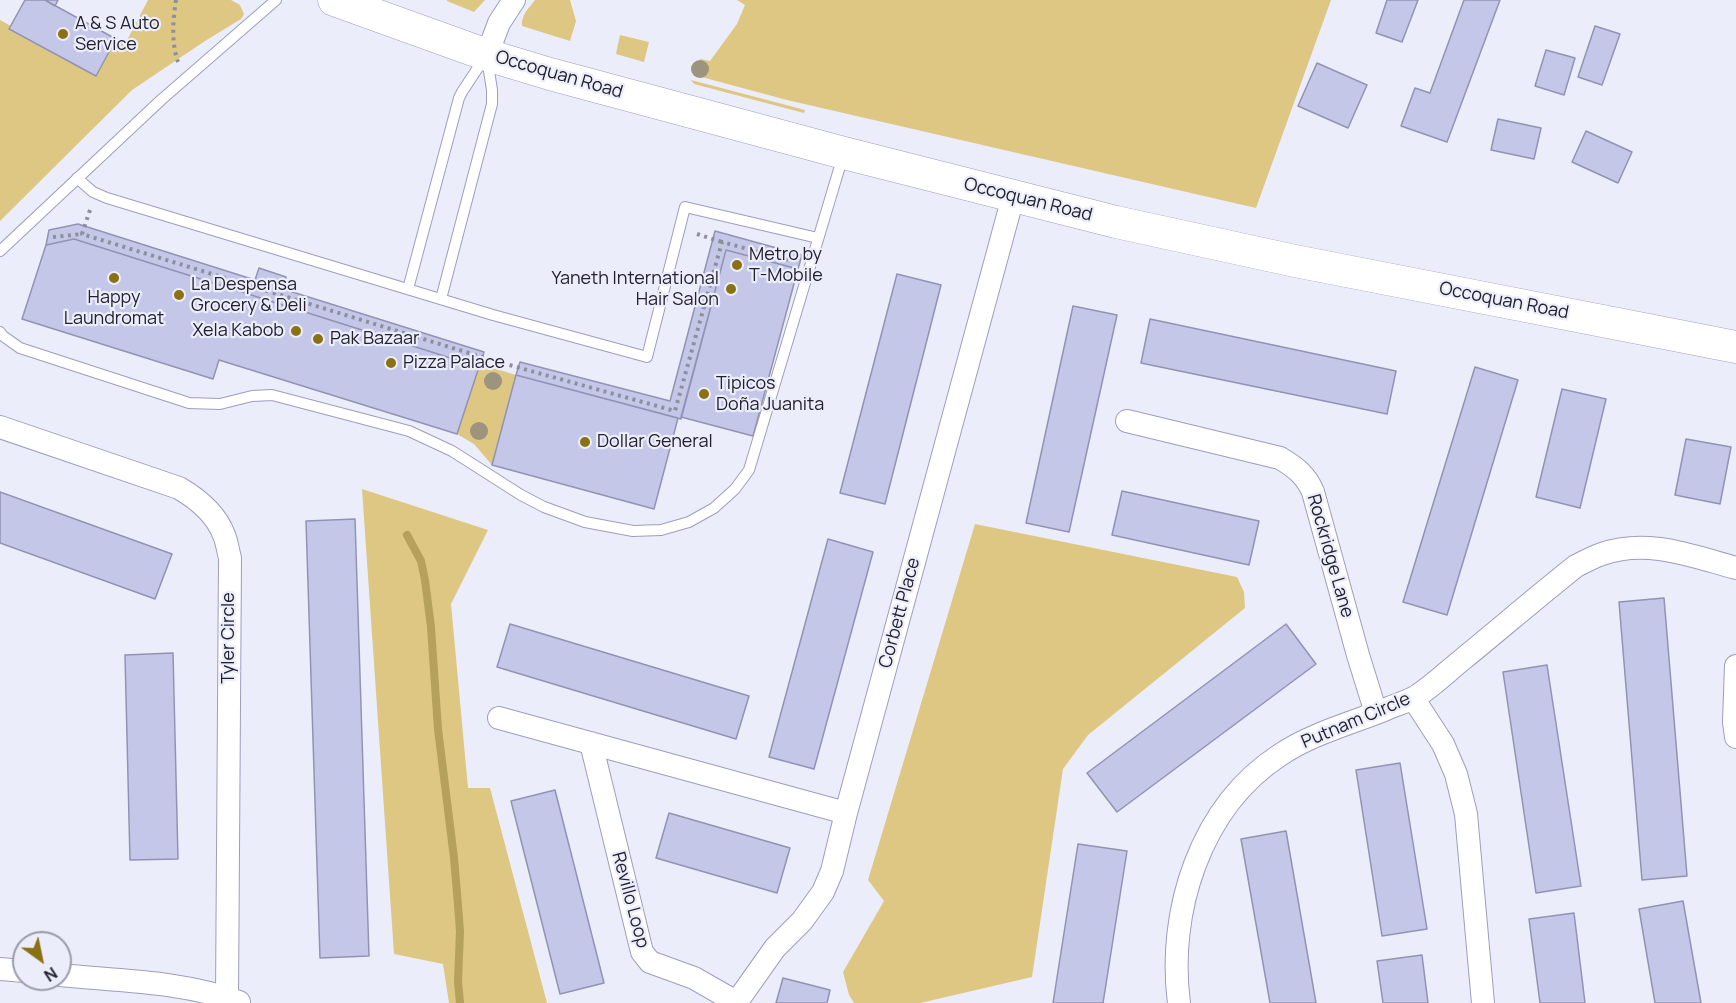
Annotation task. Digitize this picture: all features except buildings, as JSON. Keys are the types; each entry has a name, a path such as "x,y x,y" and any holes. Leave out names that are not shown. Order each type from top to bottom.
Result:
{"main road":[{"name":"Occoquan Road","path":"334,0 487,55 559,77 1013,197 1295,261 1736,347"}],"street":[{"path":"487,55 499,23 514,0"},
{"name":"Corbett Place","path":"736,1002 775,948 802,921 823,892 832,871 1013,197"},
{"name":"Rockridge Lane","path":"1127,421 1280,458 1296,467 1313,492 1376,713"},
{"name":"Tyler Circle","path":"0,427 179,488 196,498 212,515 224,535 230,558 234,1000"},
{"name":"Putnam Circle","path":"1179,1003 1176,969 1180,916 1207,836 1226,804 1251,777 1280,754 1319,735 1413,698 1576,566 1602,554 1632,548 1661,548 1736,568"},
{"path":"1736,666 1734,722 1736,737"},
{"path":"1413,698 1443,744 1456,774 1466,814 1483,1003"},
{"path":"499,718 846,813"},
{"name":"Revillo Loop","path":"591,743 642,952 650,962 694,978 736,1002"},
{"path":"72,976 181,987 234,1000"}],"lane":[{"path":"0,251 161,100 276,0"},
{"path":"408,290 459,98 487,55"},
{"path":"441,300 492,104 487,55"},
{"path":"0,332 20,348 189,403 220,404 252,396 272,394 409,431 452,451 504,486 544,507 585,522 633,531 661,530 689,522 714,508 735,489 749,470 844,153"},
{"path":"77,178 93,192 107,198 441,300 647,357 685,207 818,238"}],"path":[{"path":"176,0 173,23 175,52 186,78"},
{"path":"679,229 722,242"},
{"path":"53,237 82,234"}],"shaded area":[{"path":"148,0 231,0 240,5 244,14 241,19 132,90 0,221 0,20 11,26 9,30 96,76 116,39 126,42"},
{"path":"447,0 485,0 474,12"},
{"path":"535,0 570,0 576,21 570,41 522,26 524,15"},
{"path":"737,0 1331,0 1256,208 787,100 694,75 700,59 710,61 737,24 745,5"},
{"path":"620,35 649,42 644,62 616,54"},
{"path":"691,80 805,110 804,113 694,84"},
{"path":"480,364 516,375 492,465 474,444 457,434"},
{"path":"362,489 488,530 451,604 468,788 490,788 547,1003 449,1003 443,964 394,954"},
{"path":"975,524 1237,577 1244,592 1245,608 1088,735 1063,769 1032,977 920,1003 854,1003 849,995 843,972 884,901 868,880"}],"waterway":[{"path":"407,535 421,561 431,627 438,729 458,905 460,1003"}],"place":[{"name":"A & S Auto Service","path":"63,34"},
{"name":"Metro by T-Mobile","path":"737,265"},
{"name":"Happy Laundromat","path":"114,278"},
{"name":"Yaneth International Hair Salon","path":"731,289"},
{"name":"La Despensa Grocery & Deli","path":"179,295"},
{"name":"Xela Kabob","path":"296,331"},
{"name":"Pak Bazaar","path":"318,339"},
{"name":"Pizza Palace","path":"391,363"},
{"name":"Tipicos Doña Juanita","path":"704,394"},
{"name":"Dollar General","path":"585,442"}]}
